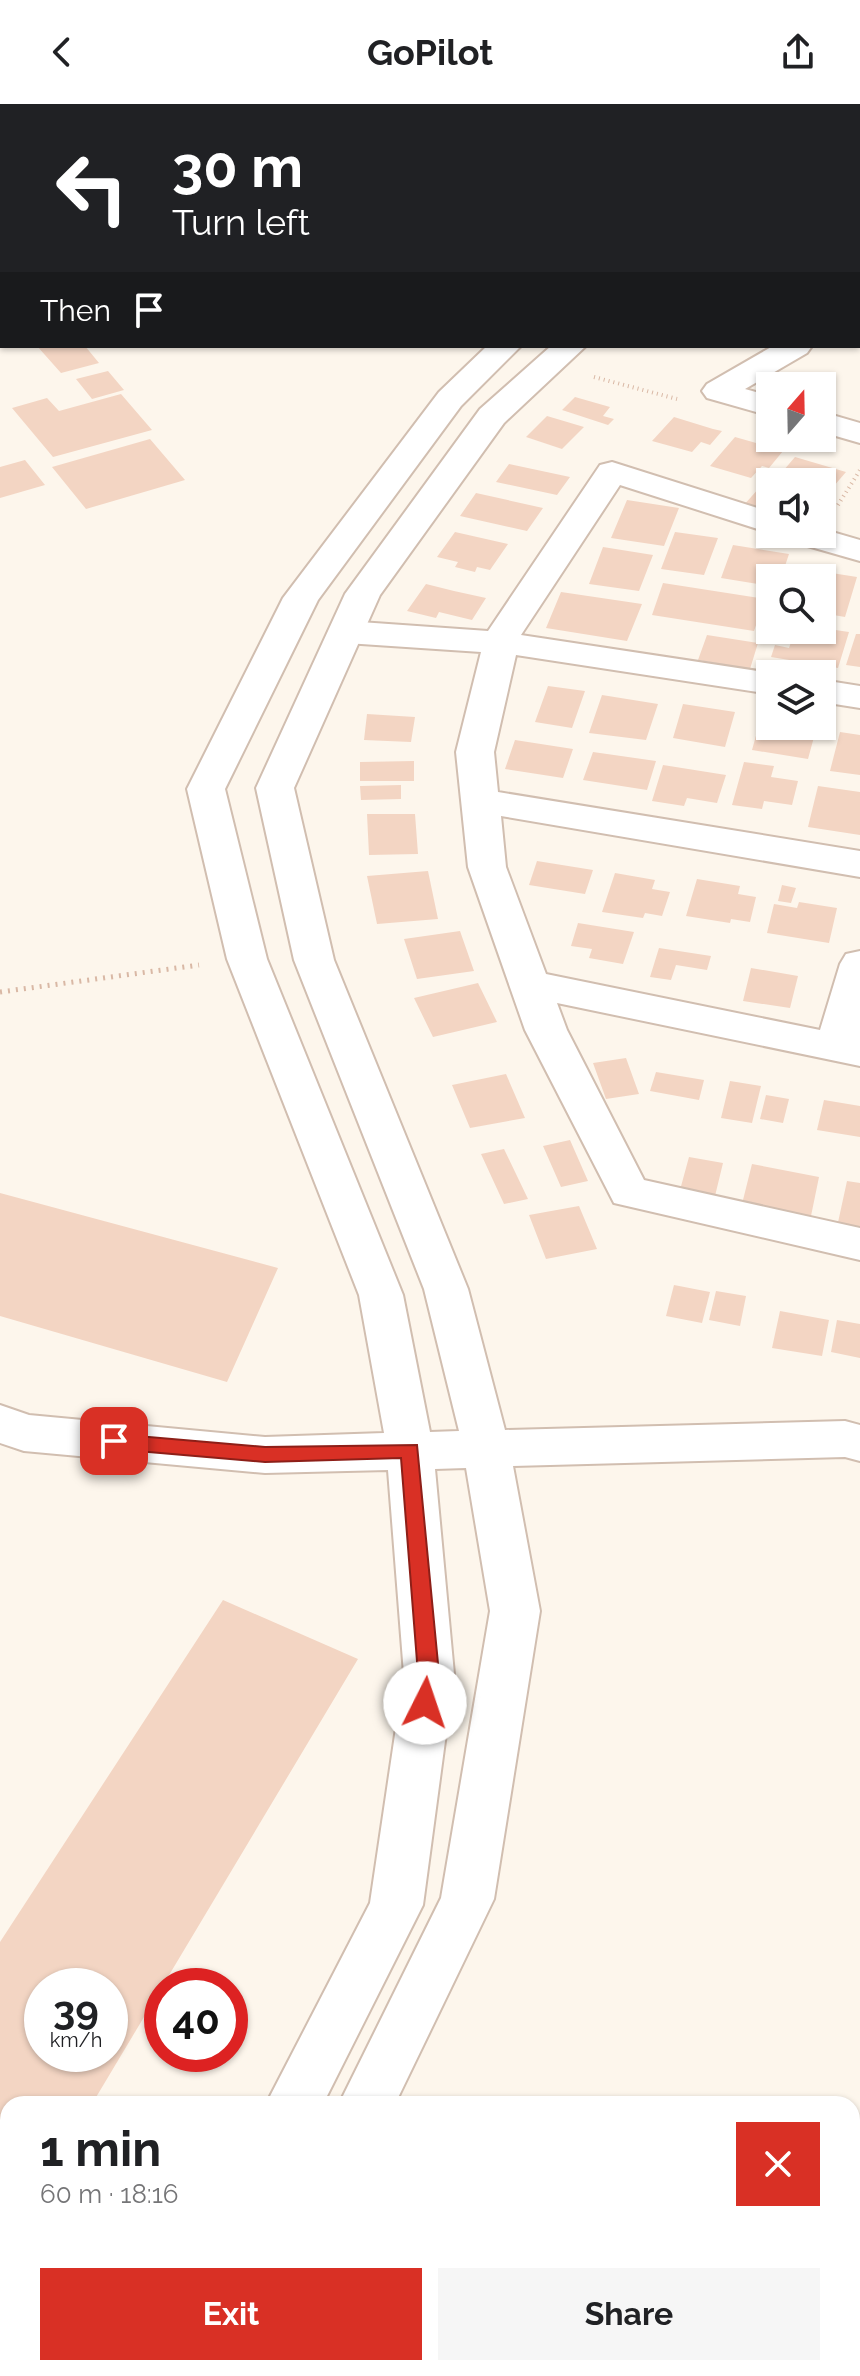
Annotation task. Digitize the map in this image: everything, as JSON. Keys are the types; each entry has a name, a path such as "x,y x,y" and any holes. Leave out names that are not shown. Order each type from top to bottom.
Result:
{"street":[{"path":"298,2096 396,1905 429,1674 410,1450 381,1295 247,959 206,789 301,598 450,399 503,348"},
{"path":"756,402 718,391 793,348"},
{"path":"371,2096 467,1899 515,1611 486,1448 446,1289 314,960 275,788 363,594 492,416 559,355"},
{"path":"836,426 860,433"},
{"path":"498,642 612,472 756,518"},
{"path":"836,544 860,551"},
{"path":"346,632 498,642 756,681"},
{"path":"498,642 500,646 475,752 487,867 546,1030 629,1192 860,1244"},
{"path":"836,693 860,697"},
{"path":"480,801 860,864"},
{"path":"529,984 847,1050 860,964"},
{"path":"0,1423 24,1433 265,1455 845,1439 860,1443"}],"path":[{"path":"559,355 689,403"},
{"path":"0,992 247,959"}],"building":[{"path":"39,348 87,348 99,363 61,373"},
{"path":"108,371 124,390 92,399 76,379"},
{"path":"121,394 152,430 53,457 12,408 47,398 59,411"},
{"path":"575,397 610,407 603,416 614,419 608,425 562,410"},
{"path":"547,416 584,427 562,449 526,437"},
{"path":"674,417 722,431 710,445 701,442 692,452 652,441"},
{"path":"735,437 756,443 756,452 782,452 769,468 756,468 751,478 710,466"},
{"path":"150,439 185,480 86,509 52,467"},
{"path":"795,457 832,468 786,468"},
{"path":"25,460 45,485 0,498 0,467"},
{"path":"509,464 570,477 557,495 496,482"},
{"path":"836,469 846,472 836,484"},
{"path":"756,491 756,510 743,506"},
{"path":"476,493 543,508 527,531 460,516"},
{"path":"627,500 679,508 664,546 611,538"},
{"path":"455,532 508,544 490,570 477,567 475,572 455,567 458,562 437,557"},
{"path":"675,532 718,538 704,575 661,569"},
{"path":"733,545 789,554 786,564 756,564 756,584 721,578"},
{"path":"603,547 653,555 639,591 589,584"},
{"path":"836,574 857,577 845,617 836,615"},
{"path":"663,583 756,598 754,631 652,615"},
{"path":"426,584 486,598 472,620 439,612 436,618 407,611"},
{"path":"561,592 642,604 627,641 546,628"},
{"path":"836,630 849,632 838,668 836,660 771,657 775,645 789,648 790,644 836,644"},
{"path":"856,634 860,634 860,667 846,665"},
{"path":"707,635 758,644 750,669 698,660"},
{"path":"548,686 585,691 572,728 535,722"},
{"path":"602,695 658,704 646,740 589,733"},
{"path":"683,704 735,712 725,747 673,738"},
{"path":"367,714 415,717 411,742 364,740"},
{"path":"840,732 860,735 860,775 830,771"},
{"path":"756,736 756,740 813,740 808,759 752,750"},
{"path":"515,740 573,749 563,778 505,769"},
{"path":"593,752 656,761 647,790 583,780"},
{"path":"414,761 414,781 360,781 360,762"},
{"path":"744,762 774,766 771,777 798,781 792,805 764,801 762,809 732,805"},
{"path":"663,765 726,775 717,803 687,798 684,806 652,801"},
{"path":"401,785 401,799 361,800 360,786"},
{"path":"818,786 860,792 860,835 808,827"},
{"path":"367,814 415,814 418,854 369,855"},
{"path":"537,861 593,870 585,894 529,885"},
{"path":"428,871 438,919 377,924 367,876"},
{"path":"615,873 655,880 652,889 670,892 662,916 645,913 643,918 602,912"},
{"path":"697,879 740,886 738,894 756,897 750,922 731,919 730,923 686,916"},
{"path":"782,885 796,888 791,903 778,901"},
{"path":"799,902 837,908 829,943 767,933 774,904 797,908"},
{"path":"578,923 634,932 623,964 589,958 592,949 571,946"},
{"path":"460,931 474,971 417,979 404,939"},
{"path":"659,948 711,956 707,970 676,965 671,980 650,977"},
{"path":"751,968 798,976 790,1008 743,1001"},
{"path":"478,983 497,1022 433,1037 414,998"},
{"path":"626,1058 639,1094 606,1099 593,1063"},
{"path":"656,1072 704,1080 699,1100 650,1091"},
{"path":"506,1074 525,1118 470,1128 452,1085"},
{"path":"730,1081 761,1086 752,1123 721,1118"},
{"path":"766,1095 789,1099 783,1123 760,1119"},
{"path":"824,1100 860,1106 860,1137 817,1130"},
{"path":"570,1140 588,1181 561,1187 543,1146"},
{"path":"504,1149 528,1199 504,1204 481,1154"},
{"path":"689,1157 723,1163 715,1196 680,1190"},
{"path":"752,1164 819,1177 811,1216 742,1204"},
{"path":"847,1181 860,1183 860,1231 837,1227"},
{"path":"0,1193 278,1268 227,1382 0,1316"},
{"path":"579,1206 597,1249 546,1259 529,1215"},
{"path":"674,1285 710,1292 702,1323 666,1316"},
{"path":"716,1291 746,1296 740,1326 709,1320"},
{"path":"780,1311 829,1320 822,1356 772,1348"},
{"path":"837,1320 860,1324 860,1358 831,1352"},
{"path":"223,1600 358,1659 173,1968 144,1968 144,2017 128,2044 128,1968 24,1968 24,2072 111,2072 97,2096 0,2096 0,1942"}],"route":[{"path":"114,1441 265,1455 410,1450 429,1674 425,1703"}]}
